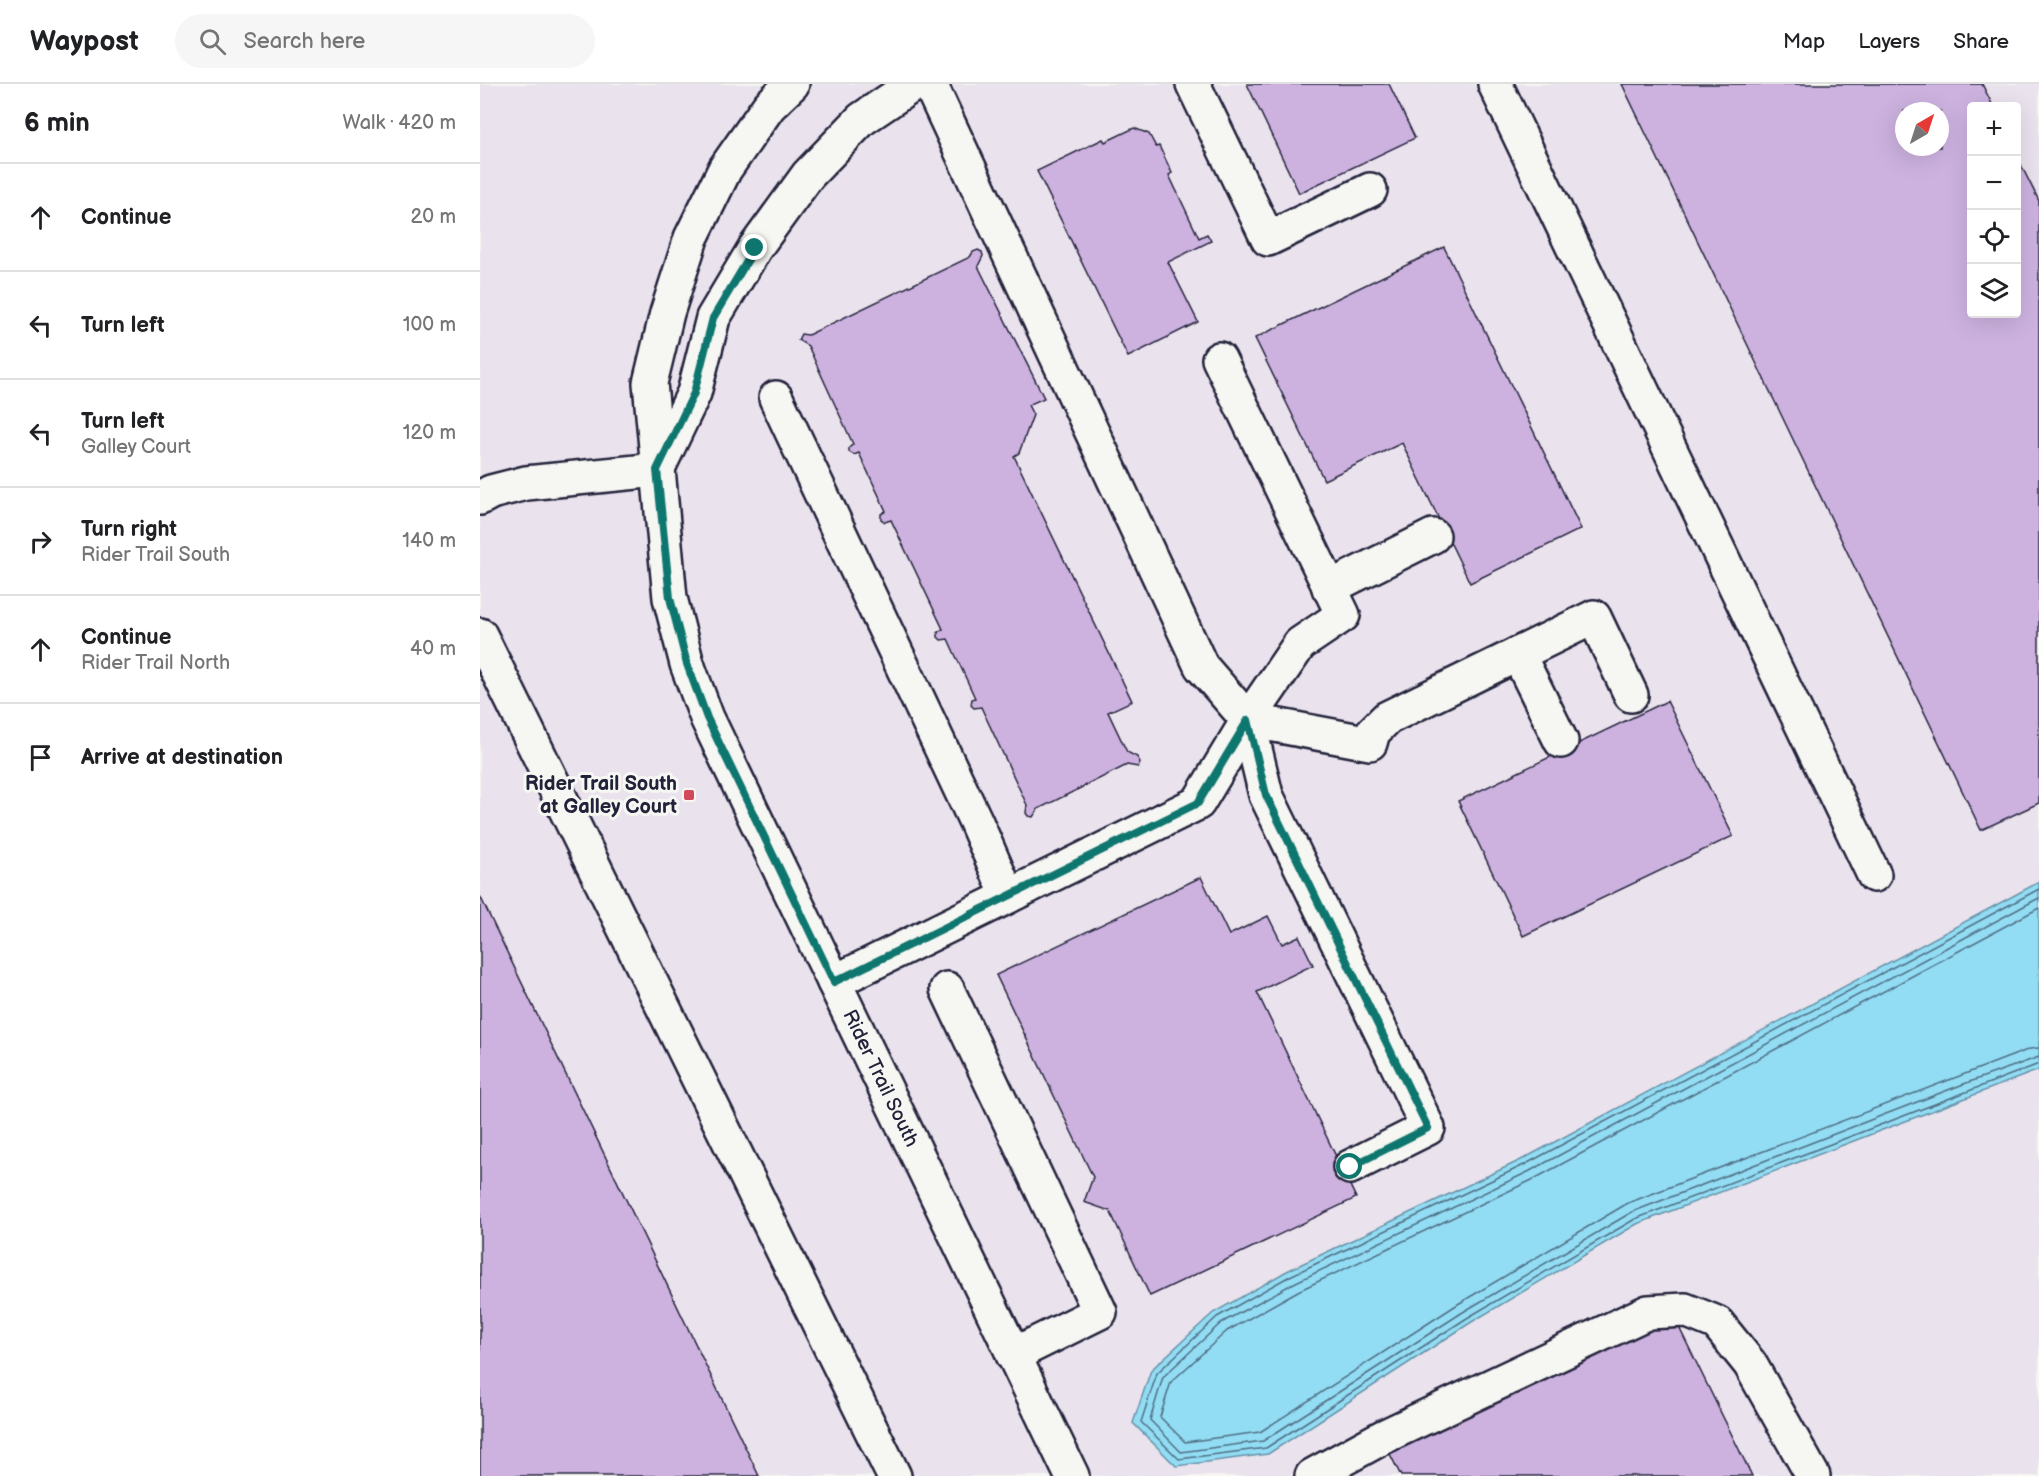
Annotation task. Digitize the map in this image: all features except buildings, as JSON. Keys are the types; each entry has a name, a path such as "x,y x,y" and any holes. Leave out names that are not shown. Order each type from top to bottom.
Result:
{"street":[{"name":"Rider Trail South","path":"792,84 769,106 725,169 691,238 667,313 650,383 668,413 657,470 670,598 687,664 707,718 1072,1476"},
{"path":"668,413 694,393 713,318 755,248 808,175 862,119 914,84"},
{"path":"930,84 1201,666 1248,720 1266,795 1428,1128 1350,1167"},
{"path":"1193,84 1268,239 1370,190"},
{"path":"1495,84 1874,875"},
{"path":"834,982 1198,803 1248,720 1300,644 1343,615 1219,359"},
{"path":"776,398 971,811 1008,896"},
{"path":"480,498 491,492 526,483 657,470"},
{"path":"1329,588 1433,536"},
{"path":"1248,720 1370,742 1373,732 1387,718 1594,617 1631,695"},
{"path":"480,634 894,1476"},
{"path":"1518,654 1561,741"},
{"path":"947,989 1100,1312 1013,1355"},
{"path":"1311,1476 1383,1437 1648,1312 1685,1310 1717,1323 1750,1364 1813,1476"}],"shaded area":[{"path":"480,84 2039,84 2039,1476 480,1476"}],"water":[{"path":"2039,882 2039,1070 1637,1224 1470,1323 1268,1454 1176,1466 1133,1423 1151,1370 1213,1313 1287,1271 1521,1160"}],"place":[{"name":"Rider Trail South at Galley Court","path":"689,795"}],"route":[{"path":"755,248 713,318 694,393 657,470 670,598 687,664 707,718 834,982 1198,803 1248,720 1266,795 1428,1128 1350,1167"}]}
